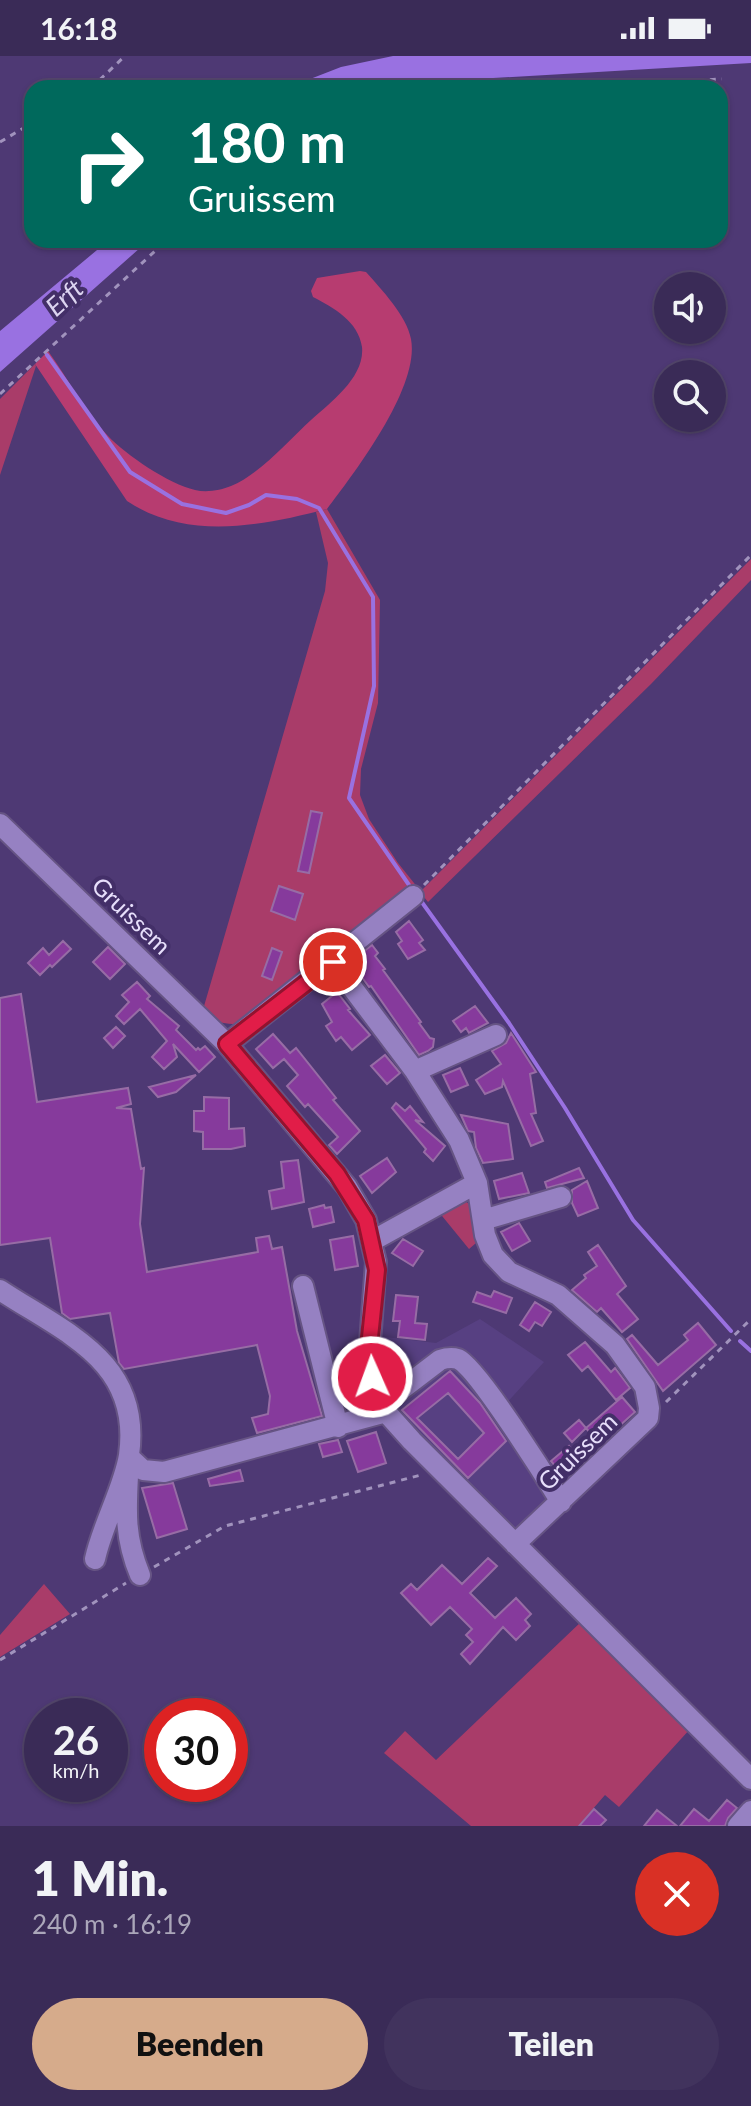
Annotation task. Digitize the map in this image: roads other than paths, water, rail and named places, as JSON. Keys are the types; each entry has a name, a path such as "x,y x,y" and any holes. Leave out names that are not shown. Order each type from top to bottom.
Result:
{"street":[{"name":"Gruissem","path":"0,824 227,1044 347,1187 363,1214 377,1270 369,1364 384,1409 439,1468 751,1779"},
{"path":"227,1044 413,896"},
{"name":"Gruissem","path":"333,962 415,1071 459,1140 477,1183 489,1246 500,1264 509,1272 567,1301 630,1363 645,1387 648,1418 515,1544"},
{"path":"415,1071 496,1035"},
{"path":"372,1241 477,1183"},
{"path":"483,1220 561,1197"},
{"path":"303,1286 338,1427"},
{"path":"0,1290 88,1349 109,1368 122,1392 128,1410 126,1529 129,1548 140,1575"},
{"path":"129,1457 143,1470 164,1472 338,1427 384,1409 440,1360 450,1358 458,1359 476,1378 561,1502"},
{"path":"95,1559 129,1457"},
{"path":"738,1826 751,1811"}],"water":[{"path":"393,56 751,56 751,63 460,80 308,80 341,67"},
{"name":"Erft","path":"99,248 140,248 0,372 0,331"}],"waterway":[{"path":"47,355 130,472 182,504 226,513 266,495 297,499 319,508 373,597 374,686 349,798 409,885"},
{"path":"421,901 509,1023 633,1220 731,1331"},
{"path":"740,1341 751,1351"}]}
